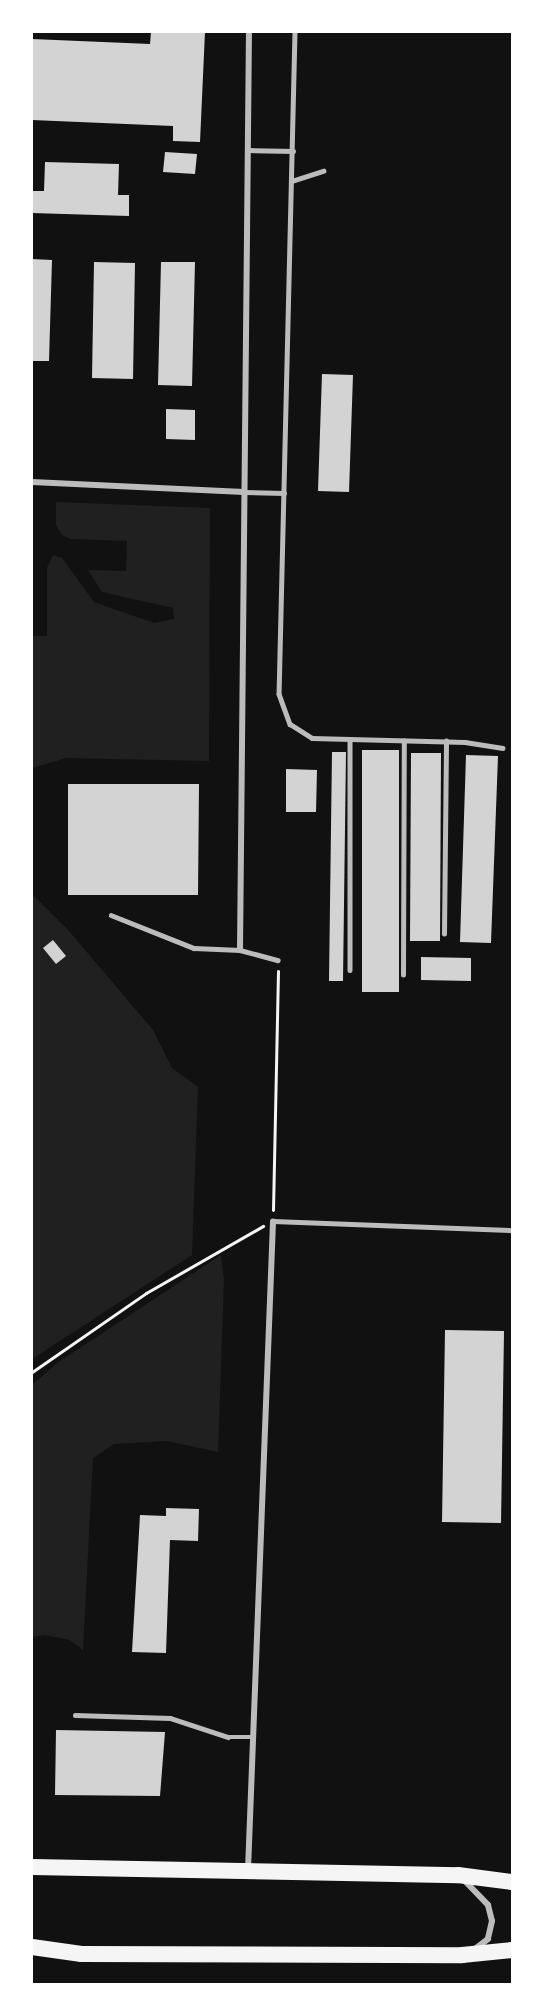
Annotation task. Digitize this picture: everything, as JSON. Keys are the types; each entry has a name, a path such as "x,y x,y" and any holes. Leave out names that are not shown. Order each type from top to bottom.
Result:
{"highway":[{"path":"34,1868 458,1875 513,1882"},
{"path":"32,1947 82,1954 462,1956 513,1950"}],"street":[{"path":"240,950 249,32"},
{"path":"32,482 244,492"},
{"path":"248,1870 251,1737 273,1221"},
{"path":"458,1875 488,1905 492,1921 488,1939 462,1956"}],"lane":[{"path":"295,32 279,694 290,724 312,738 446,741 502,748"},
{"path":"248,150 293,151"},
{"path":"292,181 323,171"},
{"path":"244,492 284,493"},
{"path":"350,740 350,970"},
{"path":"403,975 404,741"},
{"path":"444,934 446,741"},
{"path":"111,915 194,948 240,950 278,960"},
{"path":"273,1221 513,1230"},
{"path":"75,1715 170,1718 228,1737 251,1737"}],"path":[{"path":"32,1372 146,1293 273,1221 278,960"}],"shaded area":[{"path":"56,502 210,508 209,761 66,758 32,768 32,636 47,636 47,568 53,555 62,558 94,602 154,623 174,619 173,608 102,592 88,570 126,571 127,541 71,539 62,535 56,525"},
{"path":"32,894 69,931 153,1030 172,1068 198,1087 192,1255 32,1359"},
{"path":"221,1255 224,1279 218,1452 167,1441 114,1444 93,1458 83,1650 70,1640 45,1635 32,1637 32,1385 57,1363"}],"building":[{"path":"151,32 205,32 200,142 173,141 173,126 32,120 32,39 150,44"},
{"path":"165,152 197,154 195,174 163,172"},
{"path":"45,162 119,164 118,195 129,195 129,216 32,213 32,191 44,191"},
{"path":"32,259 52,260 49,361 32,361"},
{"path":"94,262 135,263 133,379 92,378"},
{"path":"161,262 195,262 192,386 158,385"},
{"path":"322,374 353,375 349,492 318,491"},
{"path":"166,409 195,410 195,440 166,439"},
{"path":"362,750 399,750 399,992 362,992"},
{"path":"332,752 346,752 343,981 329,981"},
{"path":"411,753 441,753 440,941 410,941"},
{"path":"466,755 498,756 491,943 460,942"},
{"path":"286,769 317,770 316,812 286,812"},
{"path":"68,784 199,784 198,895 68,895"},
{"path":"53,940 66,956 56,964 43,948"},
{"path":"421,957 471,958 471,981 421,980"},
{"path":"445,1330 504,1331 501,1523 442,1522"},
{"path":"166,1508 199,1509 198,1541 170,1540 166,1653 132,1652 140,1515 166,1516"},
{"path":"56,1730 165,1732 160,1796 55,1795"}]}
